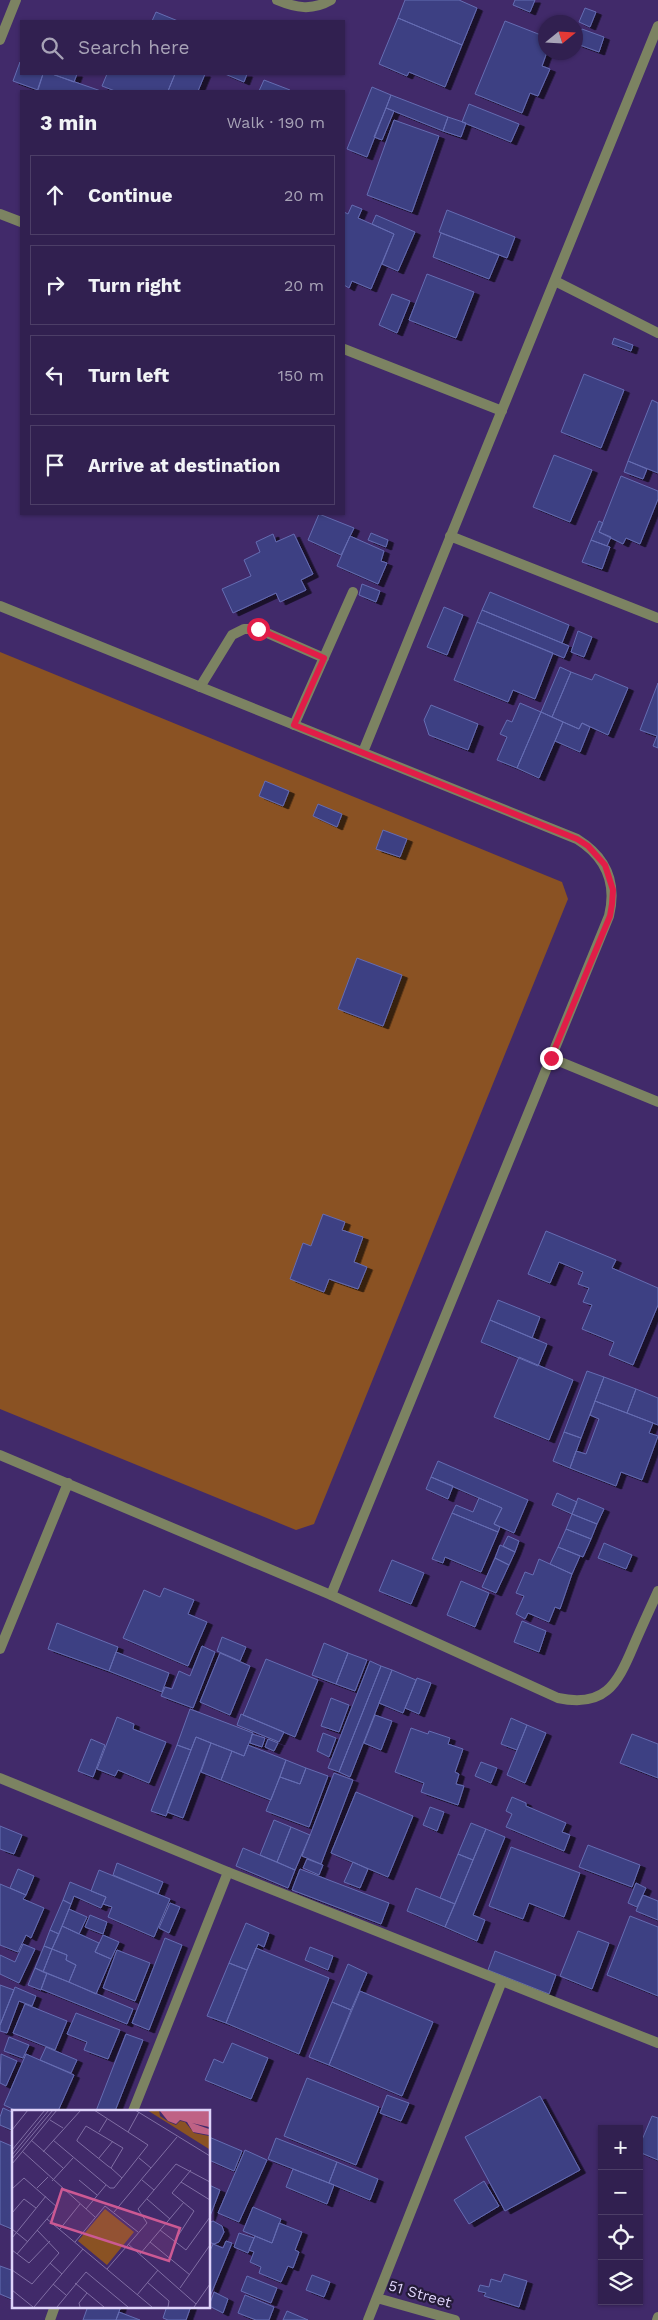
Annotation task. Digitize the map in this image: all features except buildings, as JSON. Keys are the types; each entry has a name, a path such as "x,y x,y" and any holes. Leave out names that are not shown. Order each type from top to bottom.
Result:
{"street":[{"path":"0,40 16,0"},
{"path":"277,0 304,8 317,6 330,0"},
{"path":"363,752 658,26"},
{"path":"0,214 20,222"},
{"path":"554,281 658,333"},
{"path":"345,349 502,411"},
{"path":"450,536 658,618"},
{"path":"294,725 353,592"},
{"path":"0,606 577,839 588,846 605,865 613,890 610,916 331,1595"},
{"path":"200,687 232,635 244,628 258,629 324,658"},
{"path":"551,1058 658,1102"},
{"path":"0,1455 331,1595 558,1698 573,1701 588,1700 603,1694 614,1684 623,1671 658,1591"},
{"path":"0,1649 68,1483"},
{"path":"0,1778 228,1872 658,2043"},
{"path":"133,2110 228,1872"},
{"path":"368,2320 502,1981"},
{"name":"51 Street","path":"377,2298 455,2320"},
{"path":"50,2320 54,2308"}],"shaded area":[{"path":"0,652 562,882 568,899 314,1524 296,1530 0,1409"}],"route":[{"path":"258,629 324,658 294,725 577,839 598,855 605,865 613,890 610,916 551,1058"}]}
